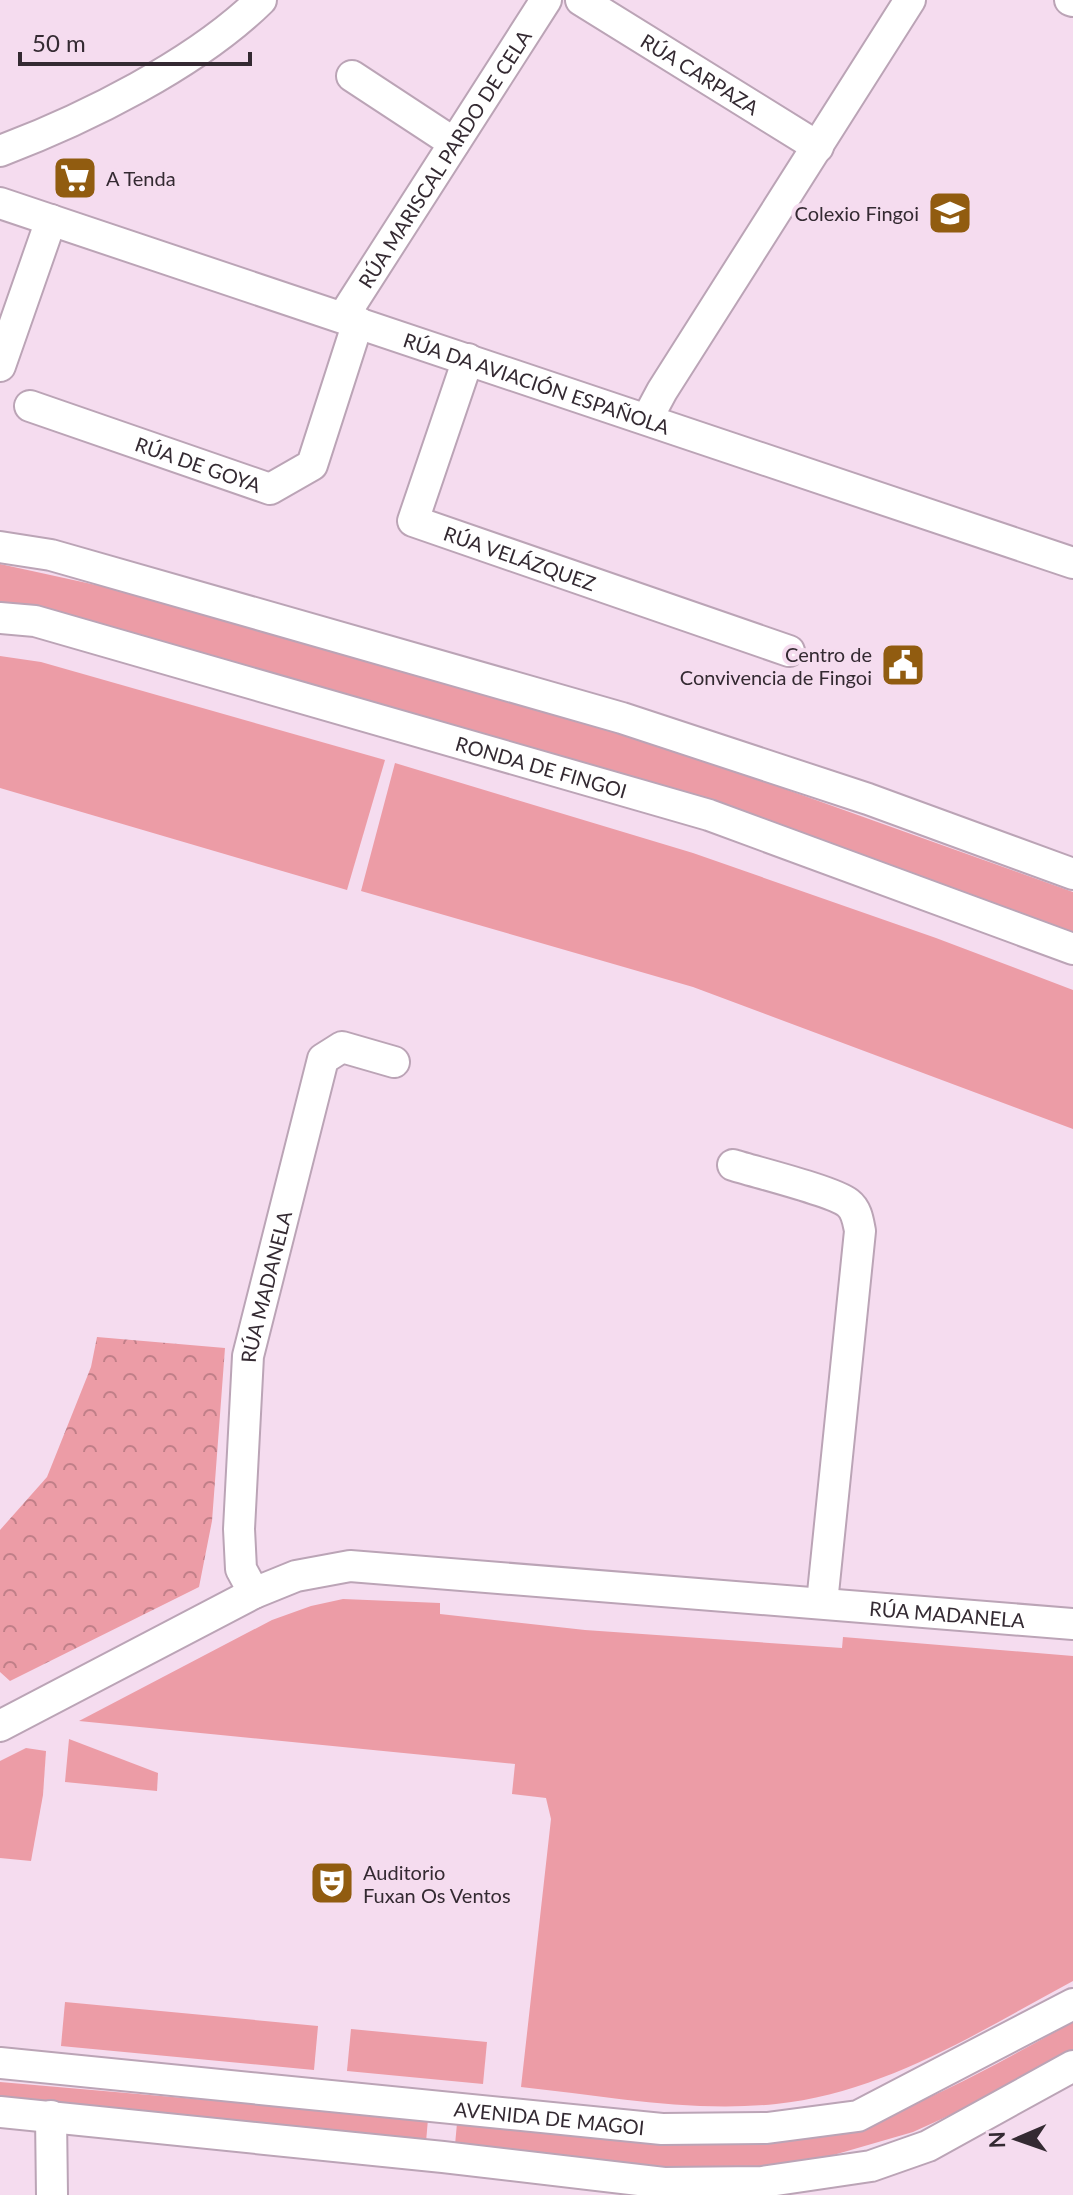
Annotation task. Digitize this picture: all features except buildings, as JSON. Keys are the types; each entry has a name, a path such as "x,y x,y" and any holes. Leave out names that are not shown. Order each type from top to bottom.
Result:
{"street":[{"path":"0,151 38,136 155,79 243,18 261,0"},
{"name":"RÚA MARISCAL PARDO DE CELA","path":"350,320 454,143 546,0"},
{"name":"RÚA CARPAZA","path":"581,0 818,147"},
{"path":"647,419 910,0"},
{"path":"352,76 454,143"},
{"name":"RÚA DA AVIACIÓN ESPAÑOLA","path":"0,203 1073,563"},
{"path":"0,366 51,220"},
{"name":"RÚA DE GOYA","path":"30,406 270,489 312,465 350,320"},
{"name":"RÚA VELÁZQUEZ","path":"468,359 413,521 789,651"},
{"path":"0,547 51,555 622,718 868,799 1073,874"},
{"name":"RONDA DE FINGOI","path":"0,618 35,621 709,815 1073,949"},
{"name":"RÚA MADANELA","path":"254,1593 241,1569 239,1529 248,1356 306,1122 323,1059 342,1047 394,1062"},
{"path":"733,1165 847,1202 857,1215 860,1231 822,1603"},
{"name":"RÚA MADANELA","path":"0,1726 254,1593 296,1576 350,1566 1073,1624"},
{"name":"AVENIDA DE MAGOI","path":"0,2063 662,2129 767,2128 858,2116 1073,2004"},
{"path":"0,2112 664,2183 762,2182 871,2166 928,2146 1073,2066"},
{"path":"51,2116 52,2195"}],"green space":[{"path":"0,564 119,590 662,745 1073,892 1073,933 719,804 0,605"},
{"path":"0,656 41,662 385,760 347,890 0,788"},
{"path":"395,763 693,853 936,938 1073,990 1073,1129 693,987 361,891"},
{"path":"97,1337 225,1348 212,1521 199,1587 10,1681 0,1672 0,1530 47,1477 91,1367"},
{"path":"343,1599 440,1603 440,1614 585,1630 842,1648 843,1637 1073,1656 1073,1981 930,2057 855,2087 816,2098 744,2106 680,2105 521,2087 551,1819 546,1798 512,1794 515,1764 79,1721 272,1620"},
{"path":"69,1739 158,1773 157,1791 65,1782"},
{"path":"26,1748 46,1751 43,1795 31,1861 0,1858 0,1761"},
{"path":"65,2002 318,2026 314,2070 61,2046"},
{"path":"1073,2022 1073,2049 979,2102 913,2132 830,2156 742,2169 661,2166 455,2145 457,2123 669,2143 753,2143 831,2133 932,2096"},
{"path":"351,2029 487,2042 483,2084 347,2071"},
{"path":"0,2082 428,2119 426,2142 0,2101"}],"place":[{"name":"A Tenda","path":"75,178"},
{"name":"Colexio Fingoi","path":"950,213"},
{"name":"Centro de Convivencia de Fingoi","path":"903,665"},
{"name":"Auditorio Fuxan Os Ventos","path":"332,1883"}]}
